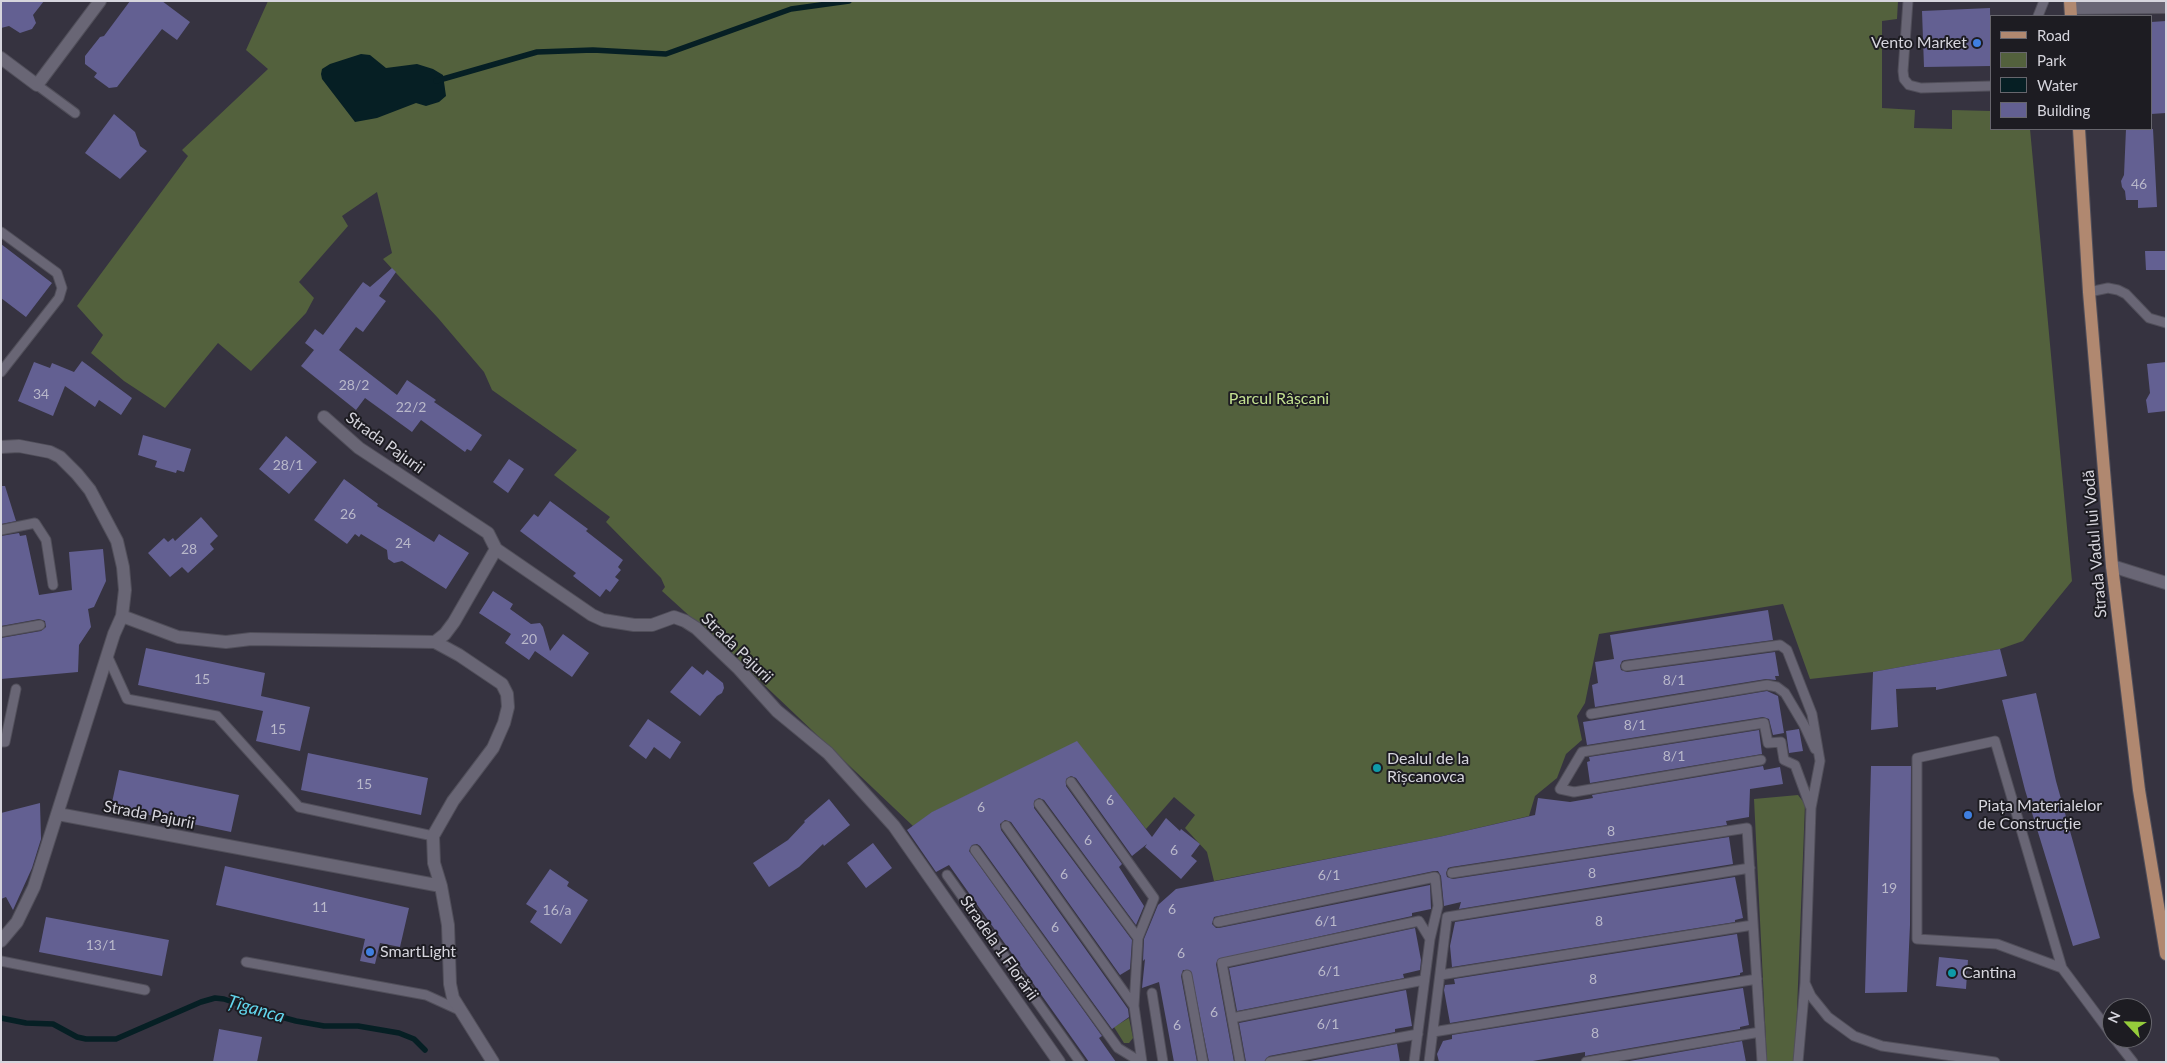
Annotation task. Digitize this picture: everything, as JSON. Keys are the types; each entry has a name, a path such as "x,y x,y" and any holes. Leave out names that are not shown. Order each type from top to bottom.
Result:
{"main road":[{"name":"Strada Vadul lui Vodă","path":"2079,130 2089,292 2112,566 2139,790 2166,954"}],"street":[{"path":"1,58 37,85 100,1"},
{"path":"2071,8 2113,4 2166,7"},
{"name":"Strada Pajurii","path":"324,417 359,448 488,533 496,549 603,620 634,625 652,625 674,617 696,628 739,669 777,712 828,753 894,826 913,853"},
{"path":"1,447 18,446 50,452 60,457 90,490 117,542 124,567 125,590 122,616 114,634 34,887 17,922 1,941"},
{"path":"435,642 445,634 454,622 496,549"},
{"path":"2112,566 2166,583"},
{"path":"122,616 178,636 226,642 251,639 435,642 459,655 502,684 507,694 508,707 504,723 493,748 453,801 433,836 434,862 441,886 448,925 450,984 459,1010 493,1062"},
{"name":"Strada Pajurii","path":"58,814 441,886"},
{"name":"Stradela 1 Florării","path":"913,853 1059,1062"}],"lane":[{"path":"1908,1 1903,71 1904,79 1909,85 1921,88 1990,86"},
{"path":"2038,15 2044,1"},
{"path":"37,85 75,113"},
{"path":"1,232 57,273 62,288 58,298 1,372"},
{"path":"2089,292 2108,288 2118,290 2126,294 2149,318 2166,323"},
{"path":"1,530 35,523 46,540 53,585"},
{"path":"1,632 40,625"},
{"path":"1626,666 1780,645 1787,650 1812,714 1820,761 1811,808 1805,983 1798,1062"},
{"path":"108,655 127,699 217,716 298,807 433,836"},
{"path":"1591,714 1767,685 1777,687 1785,693 1804,725 1820,761"},
{"path":"1,742 5,742 16,688"},
{"path":"1761,760 1574,792 1560,789 1582,752 1764,723 1768,743 1781,742 1784,760 1795,765 1811,808"},
{"path":"2062,968 1996,944 1917,939 1917,758 1996,741 2062,968 2102,1022"},
{"path":"1071,782 1154,898 1138,938 1134,1006 1142,1062"},
{"path":"1039,804 1138,938"},
{"path":"1006,826 1134,1006"},
{"path":"1452,873 1747,828 1762,1062"},
{"path":"975,850 1118,1048 1142,1062"},
{"path":"1429,1062 1447,917 1750,868"},
{"path":"947,875 1080,1062"},
{"path":"1218,922 1435,877 1438,906 1430,939 1414,1062"},
{"path":"1240,1062 1222,963 1419,921 1430,939"},
{"path":"1440,975 1753,925"},
{"path":"1,961 144,990"},
{"path":"246,962 426,995 459,1010"},
{"path":"1187,975 1203,1062"},
{"path":"1432,1032 1757,979"},
{"path":"1232,1018 1424,980"},
{"path":"1805,983 1811,996 1828,1018 1854,1036 1882,1046 1995,1062"},
{"path":"1152,993 1163,1062"},
{"path":"1586,1062 1760,1032"},
{"path":"1270,1062 1418,1034"},
{"path":"2122,1048 2133,1062"}],"green space":[{"name":"Parcul Râșcani","path":"268,1 1898,1 1897,19 1882,21 1882,108 1915,110 1914,128 1952,129 1952,110 1990,111 1990,130 2030,130 2072,581 2023,641 2000,649 1873,672 1810,679 1783,604 1599,634 1585,703 1577,716 1582,740 1566,754 1557,778 1535,796 1529,816 1439,837 1214,881 1207,852 1185,828 1195,815 1174,797 1146,829 1077,742 933,812 913,826 739,661 662,591 665,587 661,578 606,522 610,517 554,475 577,450 492,390 484,372 438,318 383,259 392,253 377,192 342,216 348,226 299,282 314,298 306,313 251,371 218,343 165,408 124,381 91,353 103,335 77,306 188,156 182,150 268,69 246,50"},
{"path":"1798,795 1805,804 1795,1062 1767,1062 1754,799"},
{"path":"1129,1018 1133,1038 1129,1043 1124,1043 1114,1027"}],"water":[{"path":"361,54 370,55 386,68 417,64 433,69 443,75 446,96 439,102 426,106 416,103 377,118 355,122 322,79 321,74 322,69 330,64"}],"building":[{"path":"1,1 44,1 33,15 36,23 32,29 20,33 9,26 1,28"},
{"path":"130,1 162,1 190,22 177,40 162,29 117,87 109,88 94,77 97,73 85,64 85,56 100,37 104,36"},
{"path":"1990,8 1990,66 1924,67 1922,11"},
{"path":"2166,21 2166,113 2152,114 2152,22"},
{"path":"114,114 135,132 140,146 147,151 120,179 85,153"},
{"path":"2153,129 2157,207 2138,208 2138,200 2126,200 2121,181 2124,175 2126,130"},
{"path":"1,244 52,283 26,317 1,298"},
{"path":"2145,251 2166,251 2166,270 2146,270"},
{"path":"392,268 396,272 379,296 386,301 363,332 356,327 339,350 397,395 407,380 436,400 434,402 482,435 471,451 467,449 465,452 421,420 412,432 365,398 356,410 301,366 314,350 305,343 315,329 323,335 363,282 370,287"},
{"path":"82,361 132,398 121,415 99,400 95,407 65,386 53,416 18,401 34,362 50,368 52,363 74,372"},
{"path":"2166,362 2166,411 2148,413 2146,400 2150,393 2147,364"},
{"path":"143,435 191,449 184,472 177,470 176,473 155,467 157,461 138,455"},
{"path":"286,436 317,462 289,494 259,469"},
{"path":"509,459 524,469 508,493 493,482"},
{"path":"344,479 378,504 377,506 434,542 439,534 469,553 446,589 402,561 394,563 388,559 387,550 361,534 359,537 355,534 347,544 314,520"},
{"path":"1,486 5,486 16,521 1,524"},
{"path":"550,501 588,529 586,531 623,560 618,567 621,570 615,577 619,580 610,592 606,589 600,597 573,576 576,573 520,531 534,514 538,517"},
{"path":"201,517 218,536 210,544 214,549 188,573 182,567 170,577 148,553 164,538 168,542 173,538 175,541"},
{"path":"19,533 20,536 26,535 39,595 72,590 69,552 103,549 106,581 94,607 88,609 91,627 79,645 78,672 1,679 1,638 41,631 46,627 45,621 39,619 1,626 1,536"},
{"path":"493,591 513,604 510,609 531,624 540,623 550,651 563,634 589,653 572,677 535,651 529,660 505,643 511,634 479,613"},
{"path":"1768,610 1773,640 1625,660 1622,661 1620,666 1621,670 1627,672 1775,652 1779,676 1775,676 1776,680 1766,679 1595,707 1592,685 1598,683 1595,662 1614,659 1610,635"},
{"path":"146,648 265,673 261,696 310,707 300,751 256,741 263,711 138,685"},
{"path":"2000,649 2007,676 1936,690 1936,687 1896,689 1898,727 1871,730 1873,672"},
{"path":"692,666 703,675 707,670 723,683 724,688 722,693 717,696 700,716 670,692"},
{"path":"1767,691 1778,696 1784,733 1773,735 1769,719 1763,717 1587,745 1583,722"},
{"path":"2036,693 2056,781 2100,938 2073,946 2025,790 2002,700"},
{"path":"648,719 681,742 670,759 654,747 646,759 629,746"},
{"path":"1799,729 1803,751 1789,753 1786,731"},
{"path":"1759,730 1762,754 1590,783 1587,762 1590,761 1589,757"},
{"path":"1077,741 1152,837 1166,818 1180,831 1181,829 1200,844 1191,856 1197,861 1181,879 1145,847 1147,844 1132,856 1076,778 1071,776 1066,779 1066,786 1122,864 1119,867 1144,906 1136,925 1044,800 1039,798 1034,801 1034,808 1132,940 1130,969 1120,975 1011,822 1005,820 1000,824 1001,830 1128,1009 1129,1017 1112,1029 980,846 977,844 972,845 969,851 1102,1036 1099,1038 1116,1062 1089,1062 949,865 936,872 907,830 932,812"},
{"path":"308,753 428,778 421,815 301,790"},
{"path":"1763,766 1764,770 1780,767 1783,784 1750,789 1749,817 1726,821 1727,825 1451,867 1448,868 1446,873 1447,877 1453,879 1729,837 1733,864 1459,909 1461,902 1444,906 1441,876 1438,871 1434,871 1214,917 1212,924 1219,928 1430,885 1431,909 1412,913 1412,916 1218,959 1216,964 1234,1062 1209,1062 1191,971 1183,970 1181,976 1197,1062 1174,1062 1159,982 1142,988 1145,959 1143,961 1144,939 1158,905 1176,889 1439,837 1535,815 1538,798 1570,802 1593,798 1592,795"},
{"path":"1871,766 1911,766 1910,925 1907,992 1865,993"},
{"path":"119,770 239,795 231,832 111,807"},
{"path":"829,799 850,825 824,846 823,844 799,867 769,887 753,863 788,840 804,821"},
{"path":"40,803 41,839 32,868 13,910 6,897 1,899 1,813"},
{"path":"873,843 892,868 866,888 847,863"},
{"path":"225,866 409,908 400,947 380,943 375,964 360,961 365,939 216,905"},
{"path":"550,869 569,882 567,886 588,900 561,944 530,922 537,911 526,904"},
{"path":"1735,877 1743,918 1735,920 1735,922 1452,967 1450,946 1455,922"},
{"path":"46,917 169,940 162,976 39,952"},
{"path":"1415,928 1421,960 1420,970 1403,974 1404,978 1237,1011 1229,968"},
{"path":"1737,934 1743,972 1740,975 1450,1023 1444,990 1445,985 1455,984 1454,979"},
{"name":"Cantina","path":"1939,957 1968,960 1966,989 1936,986"},
{"path":"1743,988 1749,1025 1740,1027 1740,1029 1585,1056 1585,1052 1527,1062 1439,1062 1437,1054 1443,1041 1452,1039 1452,1035"},
{"path":"1406,990 1412,1026 1395,1029 1395,1032 1269,1056 1264,1062 1246,1062 1239,1023"},
{"path":"219,1029 262,1037 257,1062 213,1062"},
{"path":"1742,1041 1746,1062 1624,1062"},
{"path":"1397,1044 1400,1062 1305,1062"}],"waterway":[{"path":"436,81 537,52 593,50 666,54 791,9 849,1"},
{"name":"Țîganca","path":"1,1018 26,1023 53,1024 77,1037 86,1039 116,1039 201,1002 215,998 296,1021 324,1026 358,1026 399,1033 414,1039 425,1050"}],"place":[{"name":"Vento Market","path":"1977,43"},
{"name":"Dealul de la Rîșcanovca","path":"1377,768"},
{"name":"Piața Materialelor de Construcție","path":"1968,815"},
{"name":"SmartLight","path":"370,952"},
{"name":"Cantina","path":"1952,973"}]}
